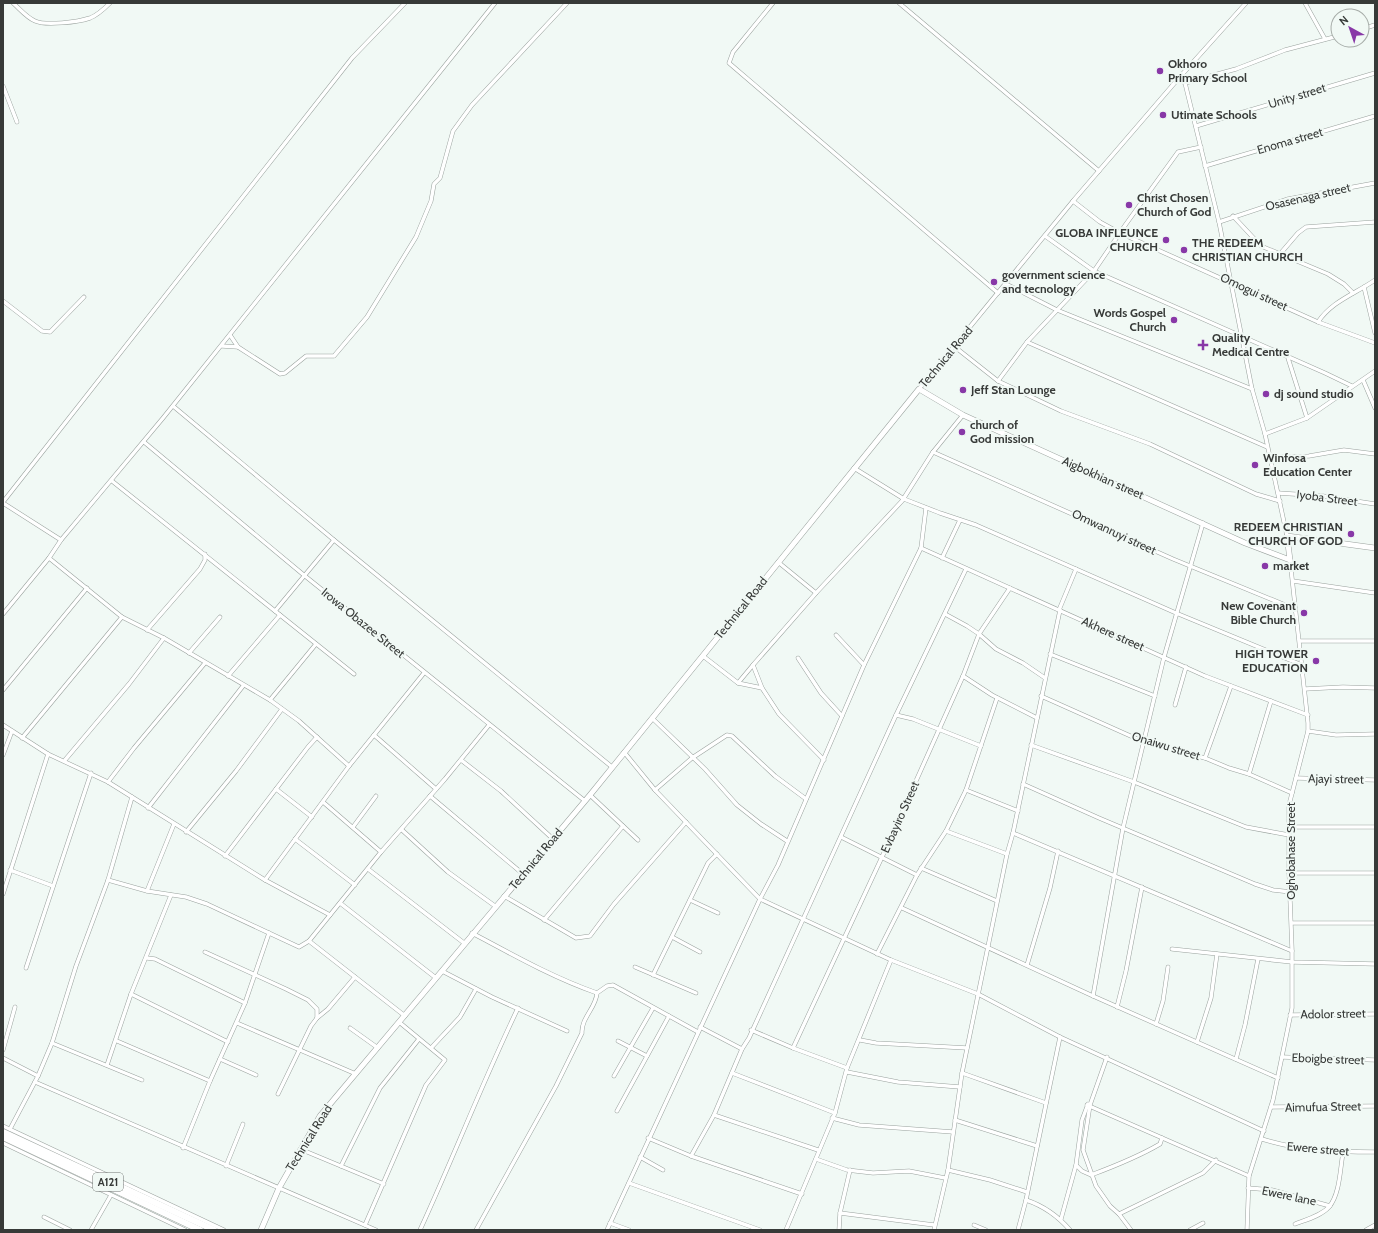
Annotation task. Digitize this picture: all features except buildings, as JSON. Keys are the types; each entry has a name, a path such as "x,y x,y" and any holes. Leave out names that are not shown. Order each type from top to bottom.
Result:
{"highway":[{"name":"A121","path":"3,1132 141,1194 214,1230"},
{"name":"A121","path":"3,1137 200,1230"}],"street":[{"path":"13,3 35,21 43,23 66,22 89,18 110,3"},
{"path":"61,540 3,503 352,58 405,3"},
{"path":"3,614 49,558 61,540 112,481 222,346 495,3"},
{"path":"230,335 238,347 282,374 306,356 334,356 367,317 416,237 431,201 434,184 440,178 453,132 472,105 567,3"},
{"path":"773,3 732,52 729,63 998,293"},
{"path":"899,3 1099,171"},
{"name":"Technical Road","path":"261,1230 279,1188 320,1116 405,1016 472,933 590,795 854,468 1073,201 1178,78 1246,3"},
{"path":"1305,3 1325,39"},
{"path":"1178,78 1185,83 1236,69 1285,50 1330,38"},
{"name":"Unity street","path":"1196,126 1375,73"},
{"name":"Oghobahase Street","path":"1185,83 1219,222 1252,389 1265,434 1287,536 1308,715 1308,731 1289,805 1289,874 1292,923 1290,1015 1271,1107 1250,1176 1248,1188 1247,1230"},
{"path":"3,86 17,122"},
{"name":"Enoma street","path":"1205,166 1375,116"},
{"path":"998,381 1027,342 1094,270 1178,152 1201,147"},
{"name":"Osasenaga street","path":"1219,222 1233,216 1288,199 1375,183"},
{"name":"Omogui street","path":"1073,201 1100,222 1120,233 1232,282 1318,322 1375,343"},
{"path":"1233,216 1261,246 1328,274 1344,284 1353,293"},
{"path":"1280,254 1298,233 1306,227 1375,222"},
{"path":"1045,236 1094,270 1352,386"},
{"path":"1318,322 1325,312 1337,302 1375,280"},
{"path":"1006,284 1057,310 1252,389"},
{"path":"1364,287 1375,333"},
{"path":"3,301 42,331 50,332 84,297"},
{"path":"1027,342 1267,447"},
{"path":"222,346 238,347"},
{"path":"954,347 998,381 1061,411 1150,444 1256,494 1280,501"},
{"path":"1288,358 1307,418"},
{"path":"1265,434 1307,418 1352,386 1375,372"},
{"path":"1364,380 1375,408"},
{"name":"Aigbokhian street","path":"919,389 963,415 1245,543 1290,560"},
{"path":"173,406 334,540 612,767"},
{"path":"738,683 816,593 904,499 933,452 963,415"},
{"name":"Irowa Obazee Street","path":"144,442 424,673 585,801"},
{"path":"1270,457 1309,456 1344,450 1375,454"},
{"name":"Omwanruyi street","path":"933,452 1191,566 1295,610"},
{"path":"854,468 904,499 976,525 1176,613 1302,665"},
{"path":"112,481 354,674"},
{"name":"Iyoba Street","path":"1278,493 1323,496 1375,504"},
{"path":"607,1230 700,1027 760,899 778,865 864,665 921,548 926,508"},
{"path":"942,558 960,520"},
{"path":"1093,996 1123,828 1164,657 1203,523"},
{"path":"1287,536 1375,548"},
{"path":"275,612 334,540"},
{"name":"Akhere street","path":"921,548 1186,667 1231,686 1308,715"},
{"path":"147,630 189,582 206,557"},
{"path":"49,558 122,616 164,638 243,686 270,700 299,721 349,766"},
{"path":"778,562 816,593"},
{"path":"692,1156 714,1115 742,1049 749,1038 751,1030 896,715 966,569"},
{"path":"934,1230 934,1224 948,1170 962,1073 1006,854 1018,811 1060,610 1076,569"},
{"path":"1293,581 1375,593"},
{"path":"3,690 87,588"},
{"name":"Evbayiro Street","path":"793,1048 882,857 963,676 979,634 1010,588"},
{"path":"945,614 979,634 996,649 1023,663 1045,678"},
{"path":"228,676 280,615"},
{"path":"22,738 122,616"},
{"path":"189,653 220,617"},
{"path":"836,635 864,665"},
{"path":"65,760 129,684 164,638"},
{"path":"1300,641 1375,641"},
{"path":"270,700 316,644"},
{"path":"1050,654 1155,696"},
{"path":"703,656 738,683 762,688"},
{"path":"798,658 821,692 842,716"},
{"path":"108,782 204,662"},
{"path":"754,665 762,688 779,714 824,760"},
{"path":"1175,705 1186,667"},
{"path":"265,880 349,766 424,673"},
{"path":"963,676 997,698 1037,718"},
{"path":"148,808 243,686"},
{"path":"1205,758 1231,686"},
{"path":"1305,689 1344,687 1375,688"},
{"name":"Onaiwu street","path":"1041,696 1144,742 1205,758 1249,774 1292,793"},
{"path":"877,954 902,908 917,875 946,831 966,790 997,698"},
{"path":"1249,774 1271,701"},
{"path":"186,832 236,770 282,709"},
{"path":"896,715 939,729 981,746"},
{"path":"652,718 737,805 761,824 788,841"},
{"path":"3,725 48,754 65,760 108,782 265,880 330,915"},
{"path":"108,880 147,891 186,897 207,904 299,947 310,941 381,852 402,830 489,725"},
{"path":"3,755 12,731"},
{"path":"1308,731 1336,735 1375,734"},
{"path":"374,735 419,772 436,789"},
{"path":"655,790 692,758 727,735 732,736 775,776 806,799"},
{"path":"225,856 317,737"},
{"path":"1031,745 1134,782 1246,827 1289,835"},
{"path":"624,752 655,790 760,899 877,954 978,994 1060,1037 1108,1057 1264,1131"},
{"path":"3,894 48,754"},
{"path":"461,760 501,791 553,839"},
{"path":"26,968 91,773"},
{"name":"Ajayi street","path":"1296,778 1375,780"},
{"path":"1023,784 1255,884 1273,890 1291,892"},
{"path":"276,789 312,817"},
{"path":"966,790 1018,811"},
{"path":"590,795 638,840"},
{"path":"353,826 376,796"},
{"path":"430,796 523,874"},
{"path":"10,1128 38,1076 52,1043 76,966 108,880 132,797"},
{"path":"323,802 353,826 381,852"},
{"path":"504,896 576,938 590,936 614,904 686,822"},
{"path":"147,891 174,824"},
{"path":"544,920 623,826"},
{"path":"1290,827 1375,827"},
{"path":"402,830 448,872 495,906"},
{"path":"946,831 1006,854"},
{"path":"1013,833 1292,951"},
{"path":"841,837 917,875"},
{"path":"295,838 355,885"},
{"path":"1027,965 1050,888 1058,851"},
{"path":"653,974 708,863 716,854"},
{"path":"921,868 997,902"},
{"path":"368,869 464,943"},
{"path":"10,870 53,886"},
{"path":"1289,874 1375,873"},
{"path":"1116,1007 1126,971 1142,887"},
{"path":"108,1065 131,994 147,958 171,895"},
{"path":"690,900 718,913"},
{"path":"340,903 436,978"},
{"path":"902,908 1116,1007 1278,1078"},
{"path":"1292,923 1375,923"},
{"path":"472,933 538,968 597,993"},
{"path":"183,1148 210,1081 237,1023 269,934"},
{"path":"672,937 700,952"},
{"path":"310,941 405,1016"},
{"path":"1172,949 1292,962 1375,964"},
{"path":"205,952 308,1000 317,1009 317,1018"},
{"path":"1198,1042 1211,998 1217,954"},
{"path":"147,958 162,962 245,1003"},
{"path":"1236,1059 1245,1025 1258,958"},
{"path":"786,1230 816,1159 818,1150 835,1113 847,1070 891,960"},
{"path":"635,967 696,993"},
{"path":"1156,1024 1163,1001 1168,968"},
{"path":"442,971 476,989 566,1031"},
{"path":"278,1094 313,1022 328,1009 354,977"},
{"path":"597,993 607,986 613,985 698,1032"},
{"path":"431,1048 460,1017 476,989"},
{"path":"476,1230 556,1086 582,1033 583,1024 597,1000 597,993"},
{"path":"131,994 228,1042"},
{"path":"3,1050 15,1007"},
{"path":"420,1230 445,1176 484,1081 518,1008"},
{"path":"614,1076 653,1008"},
{"name":"Adolor street","path":"1290,1015 1375,1014"},
{"path":"617,1111 669,1016"},
{"path":"365,1225 426,1085 444,1062 431,1048 399,1022"},
{"path":"237,1023 299,1051 356,1074"},
{"path":"700,1027 742,1049"},
{"path":"350,1028 378,1048"},
{"path":"751,1030 847,1070 898,1082 960,1087"},
{"path":"1018,1230 1026,1200 1060,1037"},
{"path":"341,1166 380,1088 419,1039"},
{"path":"860,1040 876,1043 967,1048"},
{"path":"117,1041 210,1081"},
{"path":"618,1041 647,1056"},
{"path":"52,1043 142,1080"},
{"path":"1061,1219 1076,1165 1082,1120 1090,1104 1108,1057"},
{"name":"Eboigbe street","path":"1282,1057 1375,1060"},
{"path":"3,1058 38,1076"},
{"path":"220,1059 256,1075"},
{"path":"732,1073 835,1113"},
{"path":"962,1073 1046,1102"},
{"path":"35,1082 183,1148 376,1230"},
{"path":"1090,1104 1162,1138 1216,1160 1250,1176"},
{"path":"1090,1104 1083,1150 1091,1175 1096,1186 1110,1206 1119,1214 1131,1230"},
{"name":"Aimufua Street","path":"1271,1107 1375,1106"},
{"path":"714,1115 818,1150"},
{"path":"832,1118 859,1125 953,1132"},
{"path":"955,1120 1037,1146"},
{"path":"226,1166 243,1124"},
{"path":"3,1126 10,1128 141,1194 224,1230"},
{"path":"648,1138 692,1156 802,1194"},
{"path":"1076,1165 1082,1171 1091,1175 1121,1164 1151,1150 1160,1144 1162,1138"},
{"name":"Ewere street","path":"1262,1139 1284,1146 1303,1149 1343,1152 1375,1152"},
{"path":"3,1143 185,1230"},
{"path":"300,1149 384,1184"},
{"name":"Ewere lane","path":"1294,1224 1314,1216 1330,1206 1337,1190 1343,1152"},
{"path":"640,1156 664,1170"},
{"path":"816,1159 850,1170 874,1173 909,1172 945,1178"},
{"path":"1119,1214 1203,1173 1216,1160"},
{"path":"839,1230 840,1213 850,1170"},
{"path":"948,1170 990,1180 1027,1192"},
{"path":"629,1183 760,1230"},
{"name":"Ewere lane","path":"1248,1188 1272,1190 1330,1206"},
{"path":"91,1230 111,1195"},
{"path":"1026,1200 1042,1205 1061,1219 1070,1230"},
{"path":"840,1213 934,1224"},
{"path":"44,1218 70,1230"},
{"path":"610,1223 629,1230"},
{"path":"1190,1230 1203,1223"},
{"path":"974,1225 986,1230"},
{"path":"1366,1230 1375,1225"}],"place":[{"name":"Okhoro Primary School","path":"1160,71"},
{"name":"Utimate Schools","path":"1163,115"},
{"name":"Christ Chosen Church of God","path":"1129,205"},
{"name":"GLOBA INFLEUNCE CHURCH","path":"1166,240"},
{"name":"THE REDEEM CHRISTIAN CHURCH","path":"1184,250"},
{"name":"government science and tecnology","path":"994,282"},
{"name":"Words Gospel Church","path":"1174,320"},
{"name":"Quality Medical Centre","path":"1203,345"},
{"name":"Jeff Stan Lounge","path":"963,390"},
{"name":"dj sound studio","path":"1266,394"},
{"name":"church of God mission","path":"962,432"},
{"name":"Winfosa Education Center","path":"1255,465"},
{"name":"REDEEM CHRISTIAN CHURCH OF GOD","path":"1351,534"},
{"name":"market","path":"1265,566"},
{"name":"New Covenant Bible Church","path":"1304,613"},
{"name":"HIGH TOWER EDUCATION","path":"1316,661"}]}
